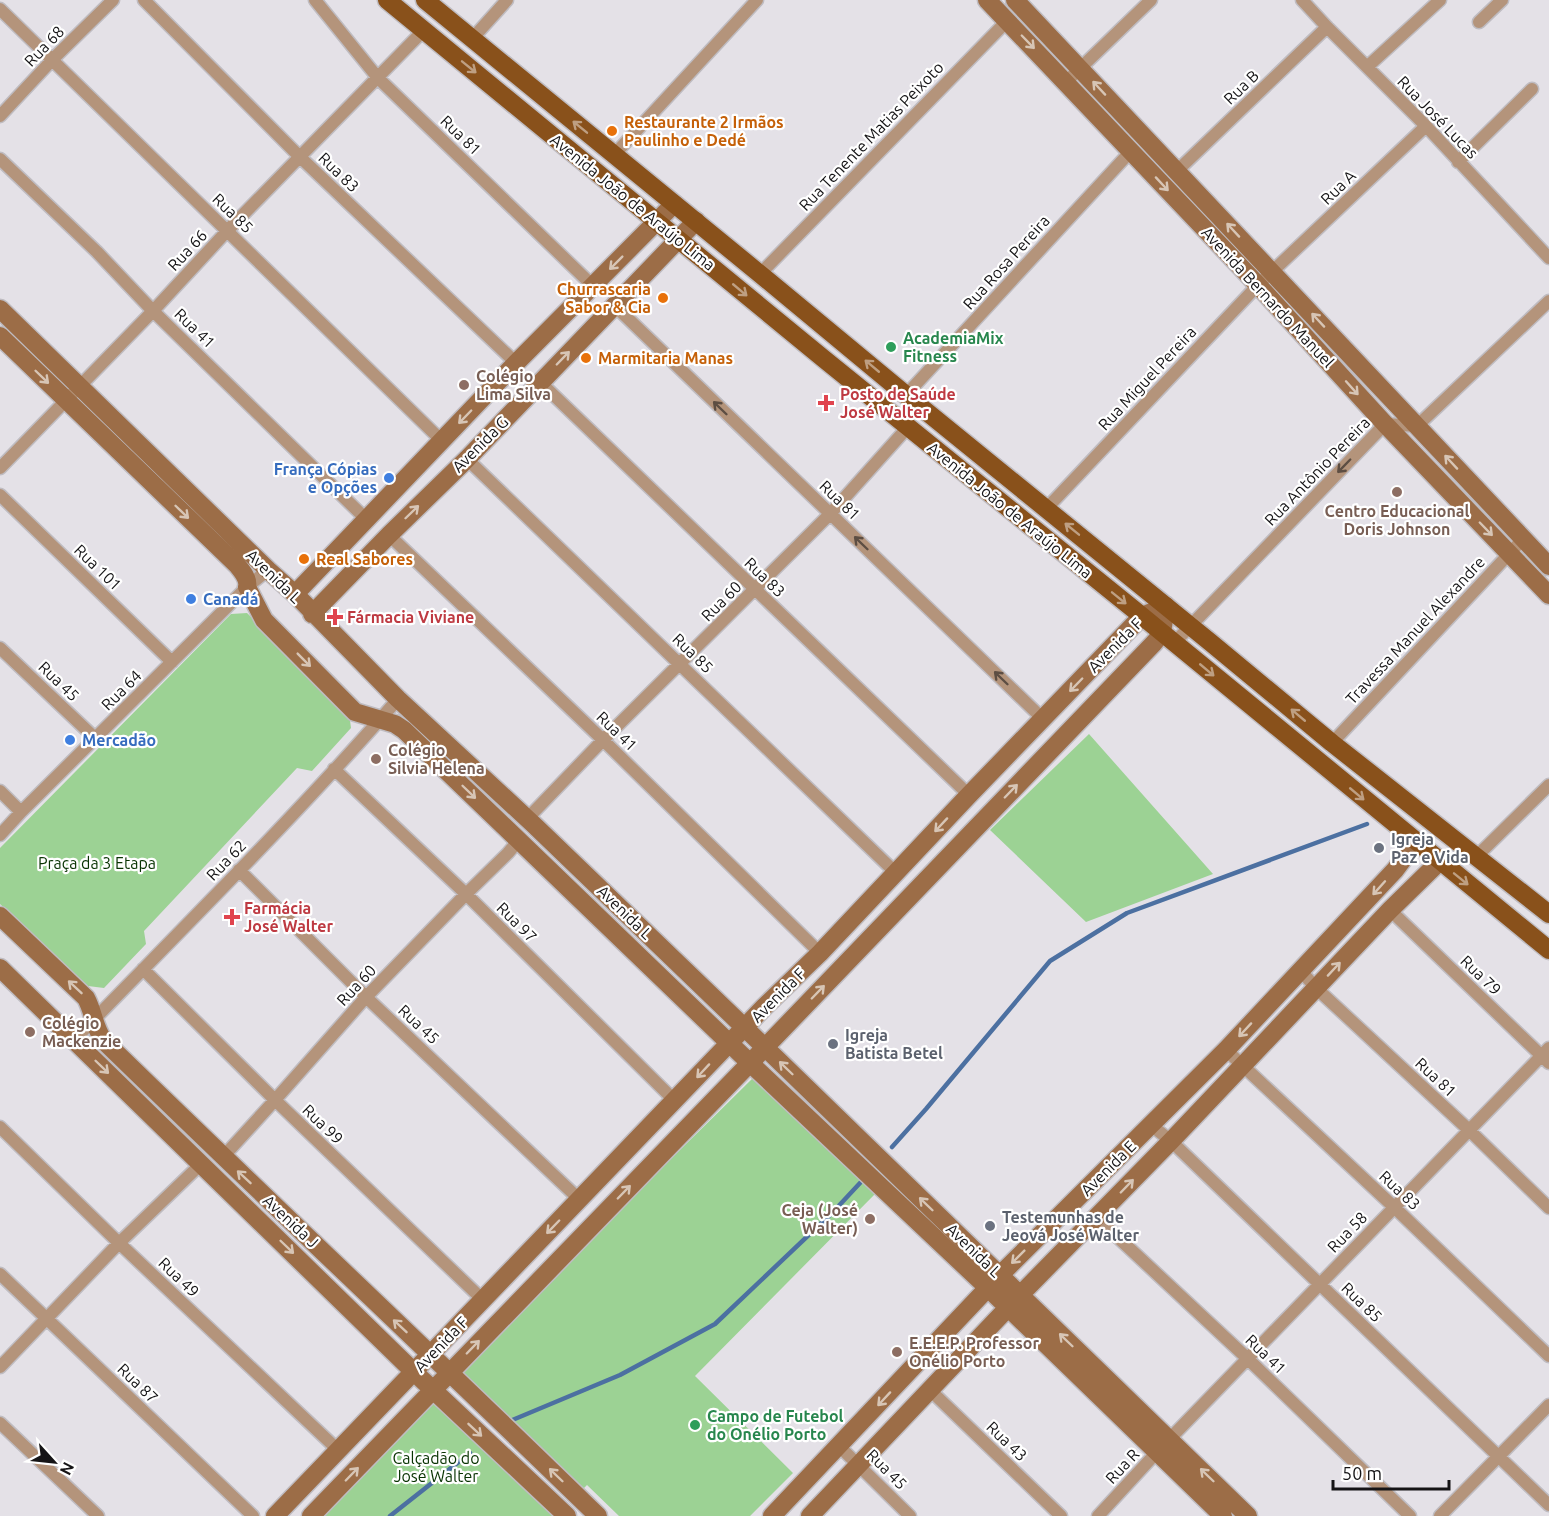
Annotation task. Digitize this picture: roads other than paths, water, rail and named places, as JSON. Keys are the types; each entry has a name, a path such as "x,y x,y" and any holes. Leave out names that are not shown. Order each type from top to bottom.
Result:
{"main road":[{"name":"Avenida João de Araújo Lima","path":"387,0 1549,950"},
{"name":"Avenida João de Araújo Lima","path":"425,0 1332,743 1549,914"},
{"path":"930,445 946,427"},
{"path":"963,472 979,454"}],"street":[{"name":"Rua 68","path":"0,116 112,0"},
{"name":"Rua 83","path":"144,0 300,157 516,363"},
{"name":"Rua 81","path":"315,0 378,78 593,286"},
{"path":"472,39 507,0"},
{"path":"614,155 757,0"},
{"name":"Avenida Bernardo Manuel","path":"987,0 1258,285 1385,424 1549,595"},
{"name":"Avenida Bernardo Manuel","path":"1015,0 1549,566"},
{"path":"1066,82 1151,0"},
{"name":"Rua José Lucas","path":"1302,0 1426,126 1549,258"},
{"path":"1367,67 1440,0"},
{"path":"1479,22 1502,0"},
{"name":"Rua 85","path":"0,9 442,441"},
{"name":"Rua Tenente Matias Peixoto","path":"760,274 1006,21"},
{"name":"Rua B","path":"1177,171 1327,27"},
{"name":"Rua 66","path":"0,468 424,30"},
{"path":"1458,162 1532,89"},
{"name":"Rua A","path":"1273,272 1426,126"},
{"name":"Rua Rosa Pereira","path":"906,395 1131,151"},
{"name":"Rua 41","path":"0,159 368,519"},
{"name":"Avenida G","path":"295,594 516,363 674,204"},
{"name":"Avenida G","path":"312,614 467,459 696,221"},
{"name":"Rua Miguel Pereira","path":"1046,508 1273,272"},
{"path":"1417,426 1549,301"},
{"name":"Rua 81","path":"614,305 1043,719"},
{"name":"Avenida L","path":"0,309 73,394 237,565 244,574 248,583 247,587 264,620 355,712 381,719 404,730 750,1063 994,1282"},
{"name":"Avenida L","path":"0,336 73,394 295,594 312,614 398,699 765,1047 1014,1302 1164,1446 1248,1516"},
{"name":"Rua 83","path":"540,382 969,795"},
{"name":"Rua Antônio Pereira","path":"1168,638 1190,626 1385,424 1417,426"},
{"name":"Rua 60","path":"527,819 830,514 908,427"},
{"name":"Rua 85","path":"467,459 896,873"},
{"name":"Rua 101","path":"0,495 172,662"},
{"name":"Rua 41","path":"389,535 820,952"},
{"name":"Travessa Manuel Alexandre","path":"1332,743 1523,539"},
{"name":"Rua 64","path":"0,835 247,587 268,570"},
{"name":"Avenida F","path":"275,1516 1142,616 1166,606 1168,638 765,1047 311,1516"},
{"name":"Rua 45","path":"0,648 96,739"},
{"name":"Rua 62","path":"74,1040 239,870 398,699"},
{"name":"Rua 97","path":"334,769 466,894 675,1101"},
{"path":"1476,857 1549,785"},
{"path":"0,791 21,812"},
{"path":"495,817 510,803"},
{"name":"Rua 60","path":"223,1157 366,997 519,840"},
{"name":"Avenida E","path":"772,1516 994,1282 1226,1050 1395,870 1416,842"},
{"name":"Avenida E","path":"810,1516 1014,1302 1172,1141 1390,910 1440,861"},
{"name":"Rua 45","path":"239,870 366,997 580,1200"},
{"name":"Rua 79","path":"1390,910 1547,1056"},
{"name":"Avenida J","path":"0,916 86,998 103,1040 598,1516"},
{"name":"Avenida J","path":"0,968 414,1372 567,1516"},
{"name":"Rua 99","path":"143,969 483,1300"},
{"name":"Rua 81","path":"1301,970 1316,988 1549,1208"},
{"name":"Rua 83","path":"1226,1050 1549,1356"},
{"name":"Rua 58","path":"1164,1446 1469,1130 1547,1056"},
{"name":"Rua 85","path":"1151,1125 1172,1141 1549,1505"},
{"name":"Rua 49","path":"0,1127 338,1450"},
{"path":"185,1148 199,1134"},
{"path":"0,1367 119,1243 201,1164"},
{"name":"Rua 41","path":"1097,1218 1248,1359 1410,1516"},
{"name":"Rua 87","path":"0,1274 253,1516"},
{"name":"Rua 43","path":"930,1390 1061,1516"},
{"path":"1440,1516 1549,1405"},
{"path":"0,1423 98,1516"},
{"name":"Rua 45","path":"839,1446 910,1516"},
{"name":"Avenida L","path":"1164,1446 1223,1516"},
{"name":"Rua R","path":"1098,1516 1164,1446"}],"waterway":[{"path":"892,1147 1050,961 1127,913 1367,824"},
{"path":"510,1421 620,1375 715,1324 833,1212 860,1183"},
{"path":"390,1516 470,1453"}],"place":[{"name":"Restaurante 2 Irmãos Paulinho e Dedé","path":"612,131"},
{"name":"Churrascaria Sabor & Cia","path":"663,298"},
{"name":"AcademiaMix Fitness","path":"891,347"},
{"name":"Marmitaria Manas","path":"586,358"},
{"name":"Colégio Lima Silva","path":"464,385"},
{"name":"Posto de Saúde José Walter","path":"826,403"},
{"name":"França Cópias e Opções","path":"389,478"},
{"name":"Centro Educacional Doris Johnson","path":"1397,492"},
{"name":"Real Sabores","path":"304,559"},
{"name":"Canadá","path":"191,599"},
{"name":"Fármacia Viviane","path":"335,617"},
{"name":"Mercadão","path":"70,740"},
{"name":"Colégio Silvia Helena","path":"376,759"},
{"name":"Igreja Paz e Vida","path":"1379,848"},
{"name":"Farmácia José Walter","path":"232,917"},
{"name":"Colégio Mackenzie","path":"30,1032"},
{"name":"Igreja Batista Betel","path":"833,1044"},
{"name":"Ceja (José Walter)","path":"870,1219"},
{"name":"Testemunhas de Jeová José Walter","path":"990,1226"},
{"name":"E.E.E.P. Professor Onélio Porto","path":"897,1352"},
{"name":"Campo de Futebol do Onélio Porto","path":"695,1425"}],"park label":[{"name":"Praça da 3 Etapa","path":"97,863"},
{"name":"Calçadão do José Walter","path":"436,1467"}]}
